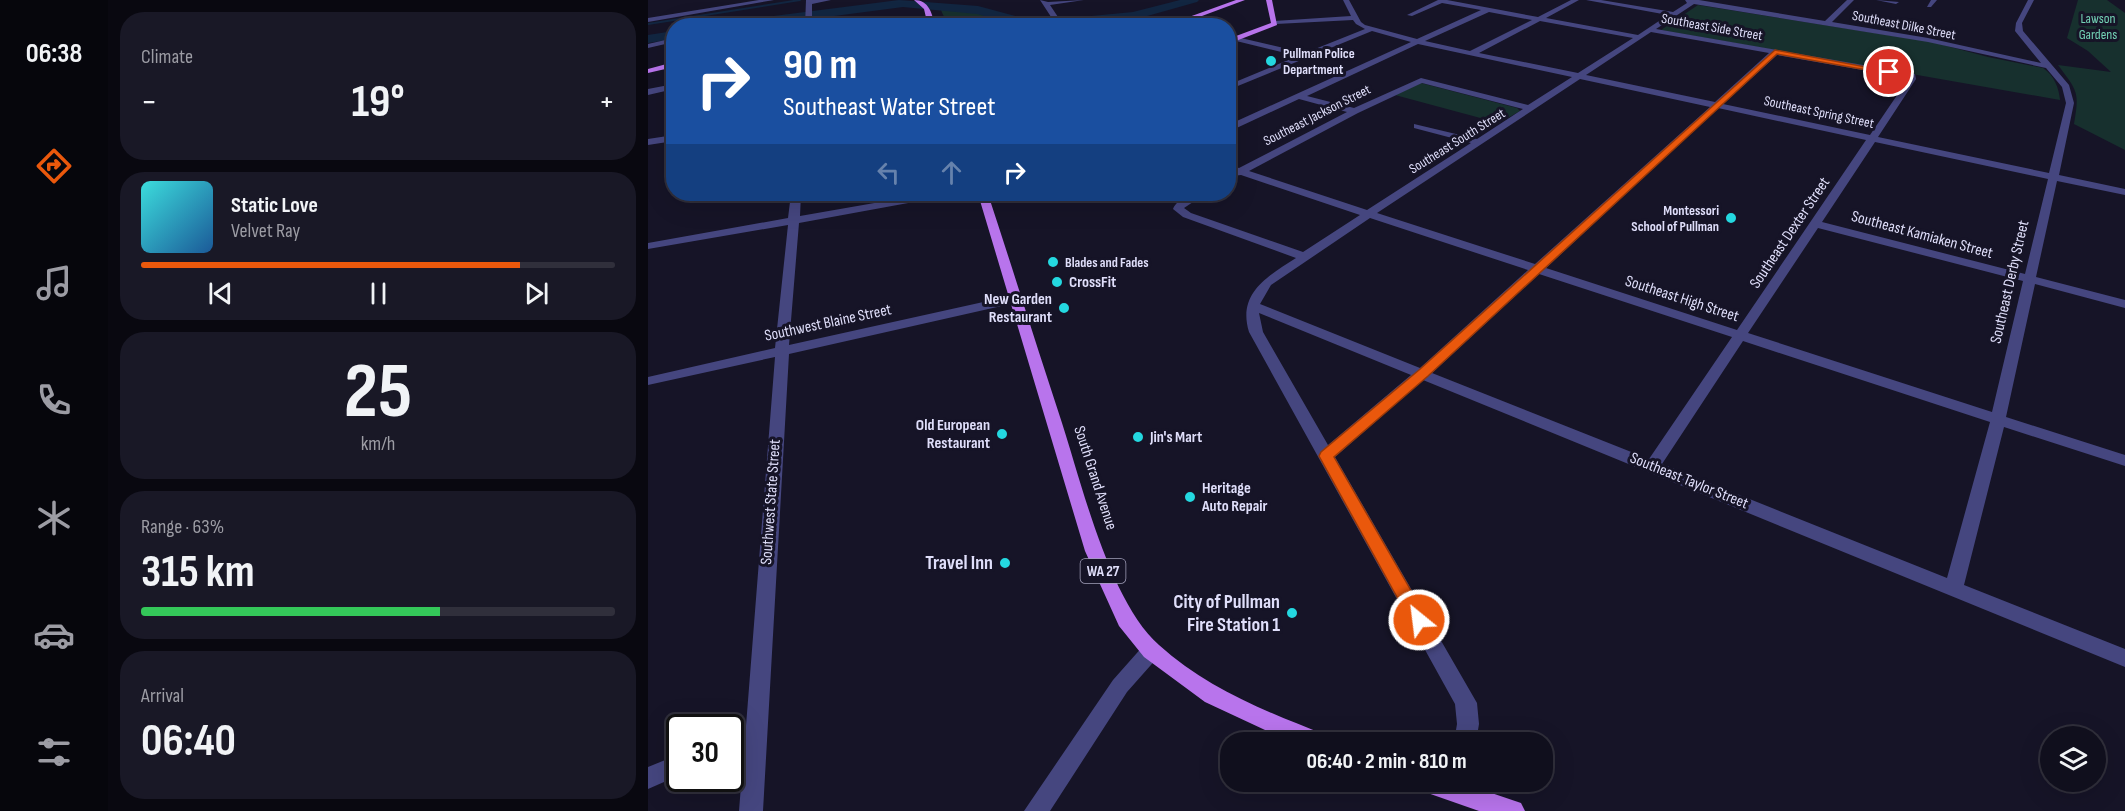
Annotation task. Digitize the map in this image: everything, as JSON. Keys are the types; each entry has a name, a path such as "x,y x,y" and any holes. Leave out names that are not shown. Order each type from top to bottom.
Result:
{"main road":[{"path":"1192,18 1242,0"},
{"path":"1236,37 1276,22 1269,0"},
{"path":"918,1 927,8 930,18"},
{"path":"648,71 666,66"},
{"name":"South Grand Avenue","path":"985,201 1094,551 1126,620 1151,651 1212,695 1290,732"},
{"path":"1469,792 1513,811"}],"street":[{"path":"648,20 771,0"},
{"path":"808,18 809,1 828,0"},
{"path":"1045,2 1081,0"},
{"name":"Southeast Spring Street","path":"1346,0 1358,23 1370,29 1418,42 2125,192"},
{"path":"1470,54 1576,0"},
{"path":"1589,0 1675,14"},
{"name":"Southeast Dilke Street","path":"1680,0 1928,40 2051,67"},
{"path":"1827,23 1851,0"},
{"path":"1879,0 1896,2"},
{"name":"Southeast Derby Street","path":"1954,588 1998,419 2070,102 2066,87 2018,28 2031,0"},
{"path":"1410,15 1442,1 1639,37"},
{"name":"Southeast South Street","path":"1253,313 1266,283 1695,1"},
{"path":"1045,2 1056,18"},
{"path":"1236,125 1487,10"},
{"path":"1276,22 1355,18"},
{"path":"1236,85 1370,29"},
{"name":"Southeast Side Street","path":"1650,30 1912,76"},
{"path":"1236,40 1308,56"},
{"path":"648,46 666,42"},
{"path":"1326,456 1423,373 1775,52"},
{"name":"Southeast Dexter Street","path":"1652,466 1816,224 1912,76"},
{"path":"1236,79 1246,81"},
{"name":"Southeast Jackson Street","path":"1236,170 1421,80 1532,109"},
{"path":"648,92 666,88"},
{"path":"1300,97 1355,111"},
{"path":"1417,126 1479,142"},
{"path":"648,142 666,139"},
{"name":"Southeast High Street","path":"1236,170 2125,461"},
{"name":"Southwest State Street","path":"751,811 782,350 795,201"},
{"path":"648,246 901,201"},
{"path":"1185,201 1178,209 1187,215 1305,257"},
{"name":"Southeast Kamiaken Street","path":"1816,224 2125,304"},
{"name":"Southwest Blaine Street","path":"648,381 1015,299"},
{"path":"1253,313 1256,332 1466,703 1467,732"},
{"name":"Southeast Taylor Street","path":"1253,313 1423,373 2125,658"},
{"path":"1036,811 1120,686 1151,651"},
{"path":"744,737 757,732"},
{"path":"648,778 666,770"}],"green space":[{"name":"Lawson Gardens","path":"2078,0 2107,0 2125,13 2125,150 2074,124 2077,98 2073,86 2058,65 2111,72 2088,51 2067,38"},
{"path":"1698,5 1932,42 1988,57 2043,68 2055,82 2060,100 1661,30"},
{"path":"940,8 975,11 993,18 945,18"},
{"path":"1421,83 1517,108 1520,111 1499,123 1395,95"}],"waterway":[{"path":"686,18 800,0"},
{"path":"1112,18 1133,16 1193,0"},
{"path":"788,18 903,3 978,10 1008,18"},
{"path":"648,24 666,21"},
{"path":"648,39 666,36"}],"place":[{"name":"Pullman Police Department","path":"1271,61"},
{"name":"Montessori School of Pullman","path":"1731,218"},
{"name":"Blades and Fades","path":"1053,262"},
{"name":"CrossFit","path":"1057,282"},
{"name":"New Garden Restaurant","path":"1064,308"},
{"name":"Old European Restaurant","path":"1002,434"},
{"name":"Jin's Mart","path":"1138,437"},
{"name":"Heritage Auto Repair","path":"1190,497"},
{"name":"Travel Inn","path":"1005,563"},
{"name":"City of Pullman Fire Station 1","path":"1292,613"}],"route":[{"path":"1419,620 1326,456 1423,373 1775,52 1889,72"}]}
